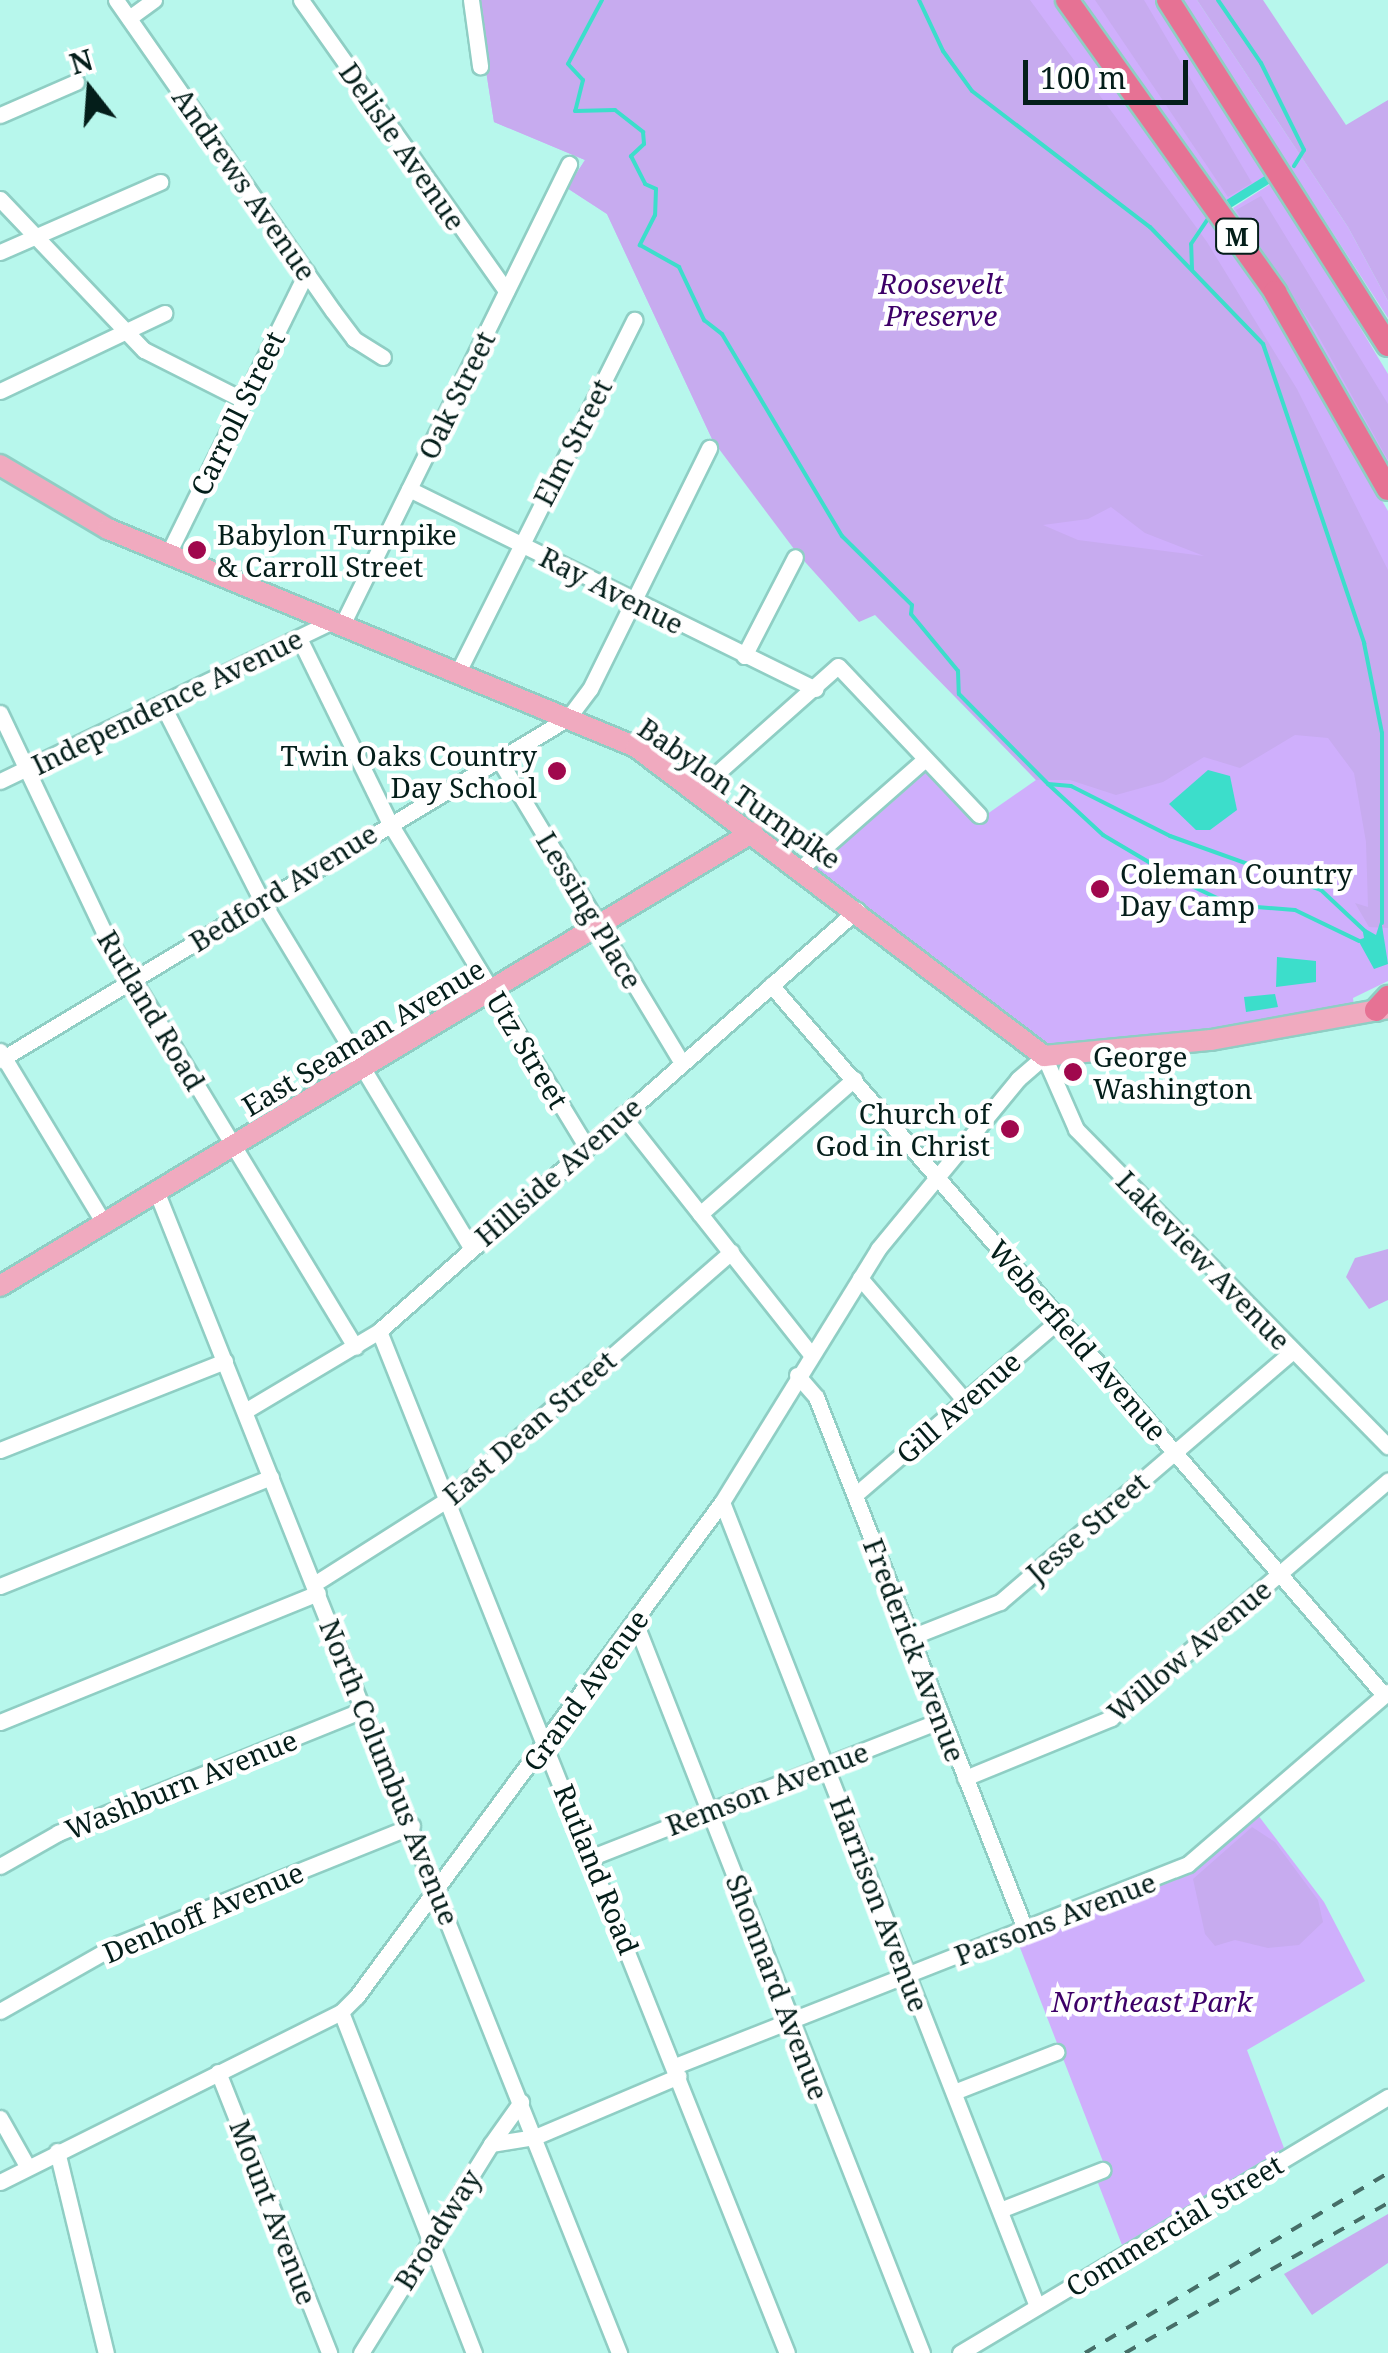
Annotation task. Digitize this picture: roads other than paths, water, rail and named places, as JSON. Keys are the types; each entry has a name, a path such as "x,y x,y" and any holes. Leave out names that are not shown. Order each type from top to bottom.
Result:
{"highway":[{"name":"M","path":"1067,0 1274,292 1388,489"},
{"name":"M","path":"1168,0 1388,346"}],"main road":[{"name":"Babylon Turnpike","path":"3,470 108,529 636,747 857,910 1044,1056"},
{"name":"East Seaman Avenue","path":"0,1286 752,832"},
{"path":"1044,1056 1211,1040 1384,1005"}],"street":[{"name":"Andrews Avenue","path":"116,0 354,339 382,357"},
{"path":"129,18 154,0"},
{"name":"Delisle Avenue","path":"300,0 506,291"},
{"path":"472,0 480,66"},
{"path":"0,115 76,82"},
{"name":"Oak Street","path":"338,623 409,489 569,164"},
{"path":"0,252 160,182"},
{"path":"0,199 144,350 243,400"},
{"name":"Carroll Street","path":"168,554 307,272"},
{"path":"0,391 164,313"},
{"name":"Elm Street","path":"458,672 634,320"},
{"path":"568,718 634,601 710,448"},
{"name":"Ray Avenue","path":"409,489 744,656 821,683 838,666 925,759"},
{"path":"744,656 795,558"},
{"name":"Independence Avenue","path":"0,781 338,623"},
{"name":"Utz Street","path":"299,638 389,822 586,1146"},
{"path":"697,791 821,683"},
{"path":"162,704 262,901 471,1246"},
{"name":"Rutland Road","path":"0,714 133,979 356,1346"},
{"name":"Bedford Avenue","path":"1,1056 568,718"},
{"name":"Lessing Place","path":"498,758 682,1063"},
{"path":"801,868 925,759 979,815"},
{"name":"Hillside Avenue","path":"245,1411 379,1330 857,910"},
{"name":"Weberfield Avenue","path":"771,985 1386,1694"},
{"path":"1,1056 105,1225"},
{"name":"Grand Avenue","path":"0,2182 341,2012 438,1890 722,1502 810,1353 936,1174 1044,1056"},
{"name":"Lakeview Avenue","path":"1044,1056 1076,1129 1388,1446"},
{"path":"700,1214 854,1080"},
{"path":"622,1115 810,1353"},
{"name":"North Columbus Avenue","path":"157,1193 438,1890 619,2353"},
{"name":"East Dean Street","path":"0,1722 316,1588 448,1498 730,1252"},
{"path":"860,1278 965,1401"},
{"name":"Gill Avenue","path":"855,1496 1060,1319"},
{"name":"Rutland Road","path":"379,1330 547,1742 787,2353"},
{"name":"Jesse Street","path":"910,1637 1000,1602 1293,1351"},
{"path":"0,1450 225,1361"},
{"name":"Frederick Avenue","path":"797,1376 816,1397 1025,1929"},
{"path":"0,1586 271,1477"},
{"name":"Willow Avenue","path":"965,1778 1111,1718 1388,1480"},
{"name":"Harrison Avenue","path":"722,1502 1038,2306"},
{"name":"Shonnard Avenue","path":"635,1622 922,2353"},
{"name":"Parsons Avenue","path":"535,2137 791,2020 1188,1864 1386,1694"},
{"name":"Washburn Avenue","path":"0,1866 58,1833 365,1709"},
{"name":"Remson Avenue","path":"592,1857 942,1720"},
{"name":"Denhoff Avenue","path":"0,2010 118,1944 412,1826"},
{"path":"341,2012 474,2353"},
{"path":"954,2092 1056,2052"},
{"name":"Mount Avenue","path":"218,2072 329,2353"},
{"name":"Commercial Street","path":"960,2353 1388,2097"},
{"path":"491,2144 521,2102"},
{"path":"0,2118 27,2166"},
{"name":"Broadway","path":"361,2353 491,2144 535,2137"},
{"path":"57,2151 106,2353"},
{"path":"1000,2210 1102,2170"}],"waterway":[{"path":"602,0 568,64 583,80 575,111 615,110 643,132 644,144 631,156 645,184 656,189 655,215 640,245 679,267 704,320 722,334 842,536 912,605 911,614 958,671 959,694 1048,784 1071,786 1170,836 1321,890 1365,931"},
{"path":"919,0 943,51 972,91 1150,227 1263,344 1364,643 1382,733 1382,923"},
{"path":"1218,0 1261,63 1304,150 1294,166"},
{"path":"1192,269 1191,244 1207,220"},
{"path":"1048,784 1103,835 1179,880 1232,905 1295,910 1359,941"}],"railway":[{"path":"1085,2353 1388,2173"},
{"path":"1125,2353 1388,2203"}],"place":[{"name":"Babylon Turnpike & Carroll Street","path":"197,550"},
{"name":"Twin Oaks Country Day School","path":"557,771"},
{"name":"Coleman Country Day Camp","path":"1100,889"},
{"name":"George Washington","path":"1073,1072"},
{"name":"Church of God in Christ","path":"1010,1129"}],"park label":[{"name":"Roosevelt Preserve","path":"941,299"},
{"name":"Northeast Park","path":"1152,2001"}]}
